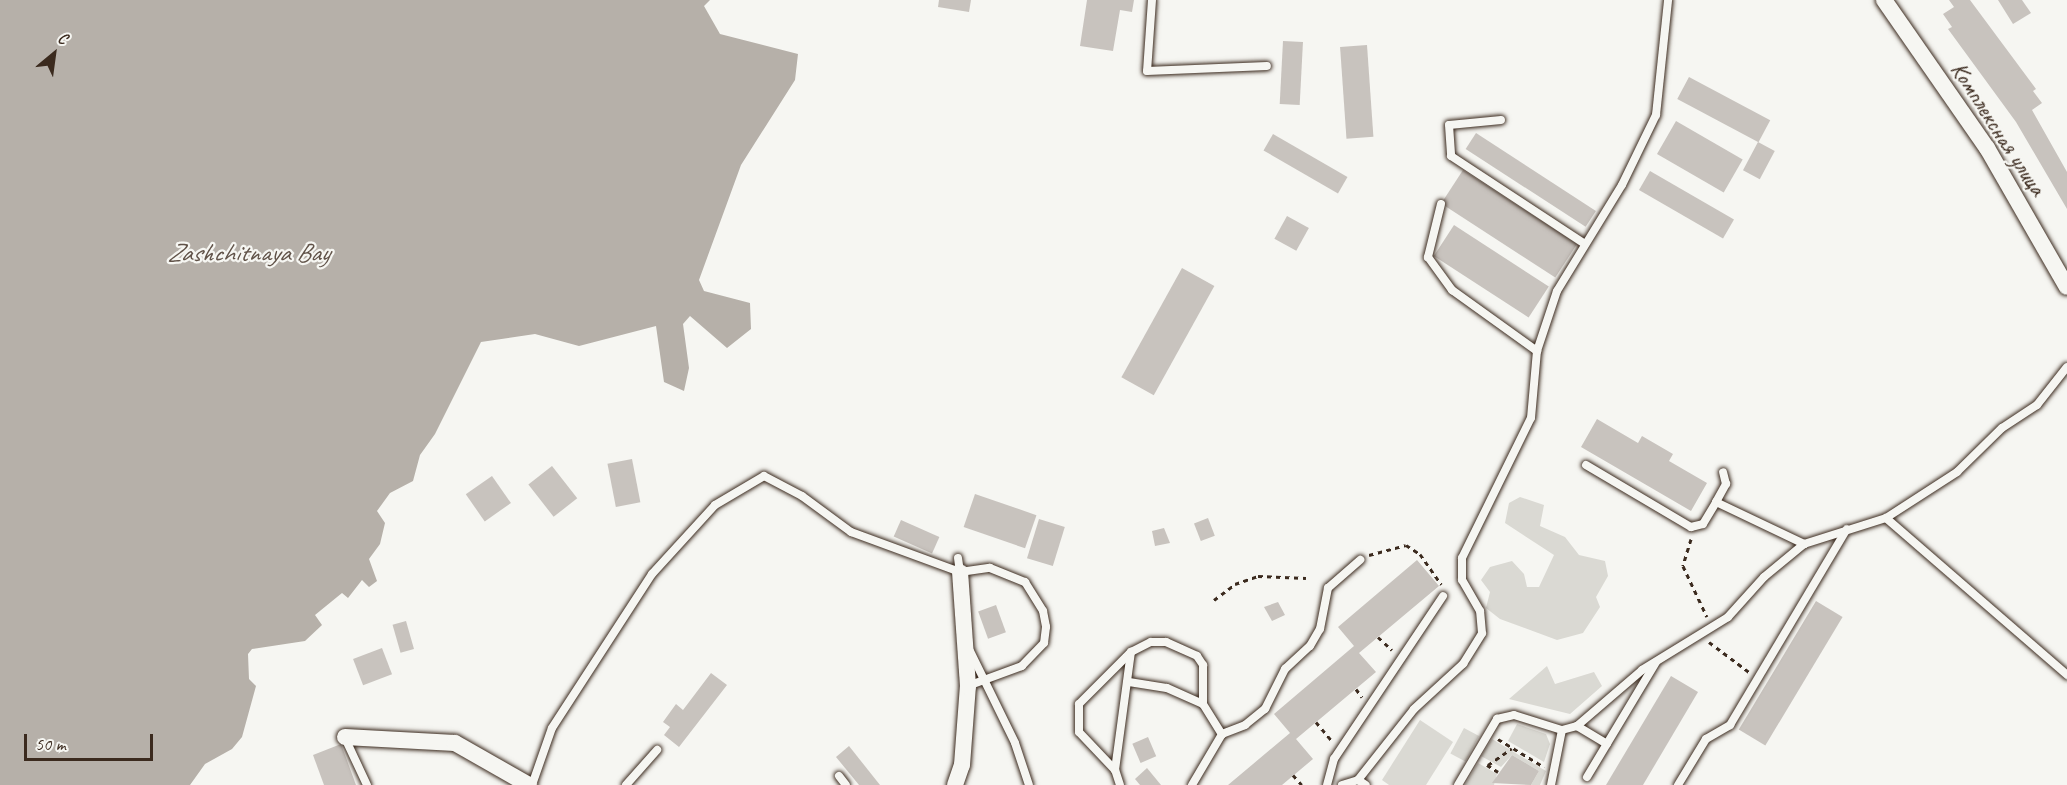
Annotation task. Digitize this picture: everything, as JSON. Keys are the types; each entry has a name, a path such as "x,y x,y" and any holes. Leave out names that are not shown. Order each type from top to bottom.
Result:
{"street":[{"name":"Комплексная улица","path":"1884,0 1987,148 2067,287"},
{"path":"955,785 962,765 976,683 966,643 959,565"},
{"path":"345,737 455,743 530,785"}],"lane":[{"path":"1152,0 1147,71 1267,66"},
{"path":"1342,785 1362,782 1414,709 1463,664 1482,633 1480,611 1460,568 1531,418 1537,351 1557,291 1622,185 1656,115 1668,0"},
{"path":"1501,120 1449,126 1451,156 1585,244"},
{"path":"1441,204 1428,257 1452,290 1537,351"},
{"path":"1458,785 1497,719 1514,715 1563,730 1577,726 1656,660 1728,617 1764,577 1804,544 1886,518 1957,472 2002,428 2037,405 2067,367"},
{"path":"1586,465 1691,527 1703,524 1726,484 1724,472"},
{"path":"530,785 552,728 652,574 715,505 764,476 779,481 851,532 959,565 990,568 1012,574 1025,582 1043,611 1047,627 1044,643 1022,666 976,683 1015,743 1029,785"},
{"path":"1716,502 1804,544"},
{"path":"1886,518 2067,675"},
{"path":"1678,785 1706,740 1730,725 1847,529"},
{"path":"1192,785 1222,734 1245,724 1265,709 1285,669 1310,646 1320,629 1328,588 1360,560"},
{"path":"1328,785 1329,770 1340,750 1444,594"},
{"path":"1120,785 1115,770 1079,732 1076,719 1079,704 1090,688 1131,652 1151,642 1166,642 1197,656 1203,665 1203,704 1222,734"},
{"path":"1115,770 1129,682 1131,652"},
{"path":"1587,777 1656,660"},
{"path":"1129,682 1167,688 1203,704"},
{"path":"1577,726 1606,744"},
{"path":"1551,785 1563,730"},
{"path":"345,737 367,785"},
{"path":"626,785 657,750"},
{"path":"839,776 846,785"}],"path":[{"path":"1691,527 1689,555 1683,566 1712,627"},
{"path":"1360,560 1377,551 1406,545 1420,554 1444,594"},
{"path":"1214,600 1234,584 1258,576 1306,578"},
{"path":"1699,635 1758,679"},
{"path":"1378,637 1401,658"},
{"path":"1316,722 1340,750"},
{"path":"1489,734 1552,772"},
{"path":"1488,765 1512,748"},
{"path":"1293,776 1302,785"}],"shaded area":[{"path":"1520,497 1544,505 1540,526 1565,537 1579,555 1605,561 1608,576 1596,597 1600,607 1583,633 1557,640 1500,619 1486,608 1490,592 1481,580 1490,567 1512,561 1524,574 1527,587 1539,587 1554,555 1505,523 1509,503"},
{"path":"1547,666 1555,684 1594,672 1602,686 1570,714 1509,699"},
{"path":"1420,720 1453,742 1426,785 1389,785 1382,780"},
{"path":"1517,724 1546,734 1550,744 1544,762 1508,741"},
{"path":"1464,728 1479,736 1465,762 1450,754"},
{"path":"1492,739 1546,771 1540,785 1531,785 1539,771 1512,755 1501,767 1481,756"},
{"path":"1478,763 1497,774 1494,785 1465,785"}],"water":[{"name":"Zashchitnaya Bay","path":"0,0 710,0 704,6 720,34 798,54 795,80 741,165 699,280 704,291 750,303 751,329 727,348 690,316 683,324 689,368 684,391 664,382 656,326 579,346 535,334 481,342 435,434 420,455 413,481 390,493 377,511 385,523 380,544 369,559 377,581 369,587 362,580 348,598 342,593 315,615 322,625 305,641 252,649 248,654 249,679 256,686 242,737 232,749 205,764 190,785 0,785"}],"building":[{"path":"939,0 971,0 969,12 938,7"},
{"path":"1087,0 1134,0 1132,12 1120,10 1113,51 1080,46"},
{"path":"1949,0 1970,0 2036,89 2033,91 2042,103 2032,110 2067,172 2067,209 2016,122 1948,29 1952,27 1943,14 1954,7"},
{"path":"1998,0 2022,0 2031,13 2013,24"},
{"path":"1283,41 1303,42 1300,105 1280,104"},
{"path":"1367,45 1373,137 1346,139 1340,47"},
{"path":"1689,77 1770,120 1758,142 1677,99"},
{"path":"1676,121 1743,160 1724,192 1657,154"},
{"path":"1476,133 1596,211 1586,227 1466,149"},
{"path":"1273,134 1347,177 1338,193 1264,150"},
{"path":"1758,142 1775,151 1760,179 1743,170"},
{"path":"1463,170 1577,244 1555,278 1441,204"},
{"path":"1650,171 1734,220 1723,239 1639,190"},
{"path":"1287,216 1309,228 1296,251 1274,239"},
{"path":"1454,225 1549,287 1529,318 1434,256"},
{"path":"1182,268 1214,286 1154,395 1121,377"},
{"path":"1597,419 1638,443 1642,436 1673,454 1669,461 1707,483 1691,511 1581,447"},
{"path":"632,459 640,502 616,507 607,464"},
{"path":"552,466 577,498 554,517 528,484"},
{"path":"492,476 511,503 485,521 466,494"},
{"path":"975,494 1036,515 1025,548 964,527"},
{"path":"1208,518 1215,536 1201,541 1194,523"},
{"path":"1039,519 1065,527 1053,566 1027,558"},
{"path":"901,520 939,537 932,554 894,536"},
{"path":"1164,528 1170,543 1155,546 1152,531"},
{"path":"1417,560 1439,586 1359,653 1376,672 1296,739 1313,759 1282,785 1228,785 1290,733 1274,714 1354,646 1338,627"},
{"path":"1816,601 1843,617 1765,746 1739,730"},
{"path":"1278,602 1285,615 1272,621 1264,607"},
{"path":"996,605 1006,632 988,639 978,611"},
{"path":"406,621 414,649 401,653 393,625"},
{"path":"382,648 392,674 363,685 353,659"},
{"path":"711,673 727,685 679,747 664,735 670,727 663,722 676,704 683,710"},
{"path":"1671,676 1698,692 1643,785 1606,785"},
{"path":"1148,737 1156,756 1141,763 1132,744"},
{"path":"341,744 356,785 324,785 313,755"},
{"path":"849,746 880,785 859,785 836,757"},
{"path":"1512,755 1539,771 1531,785 1492,783"},
{"path":"1147,768 1161,785 1140,785 1135,779"}]}
